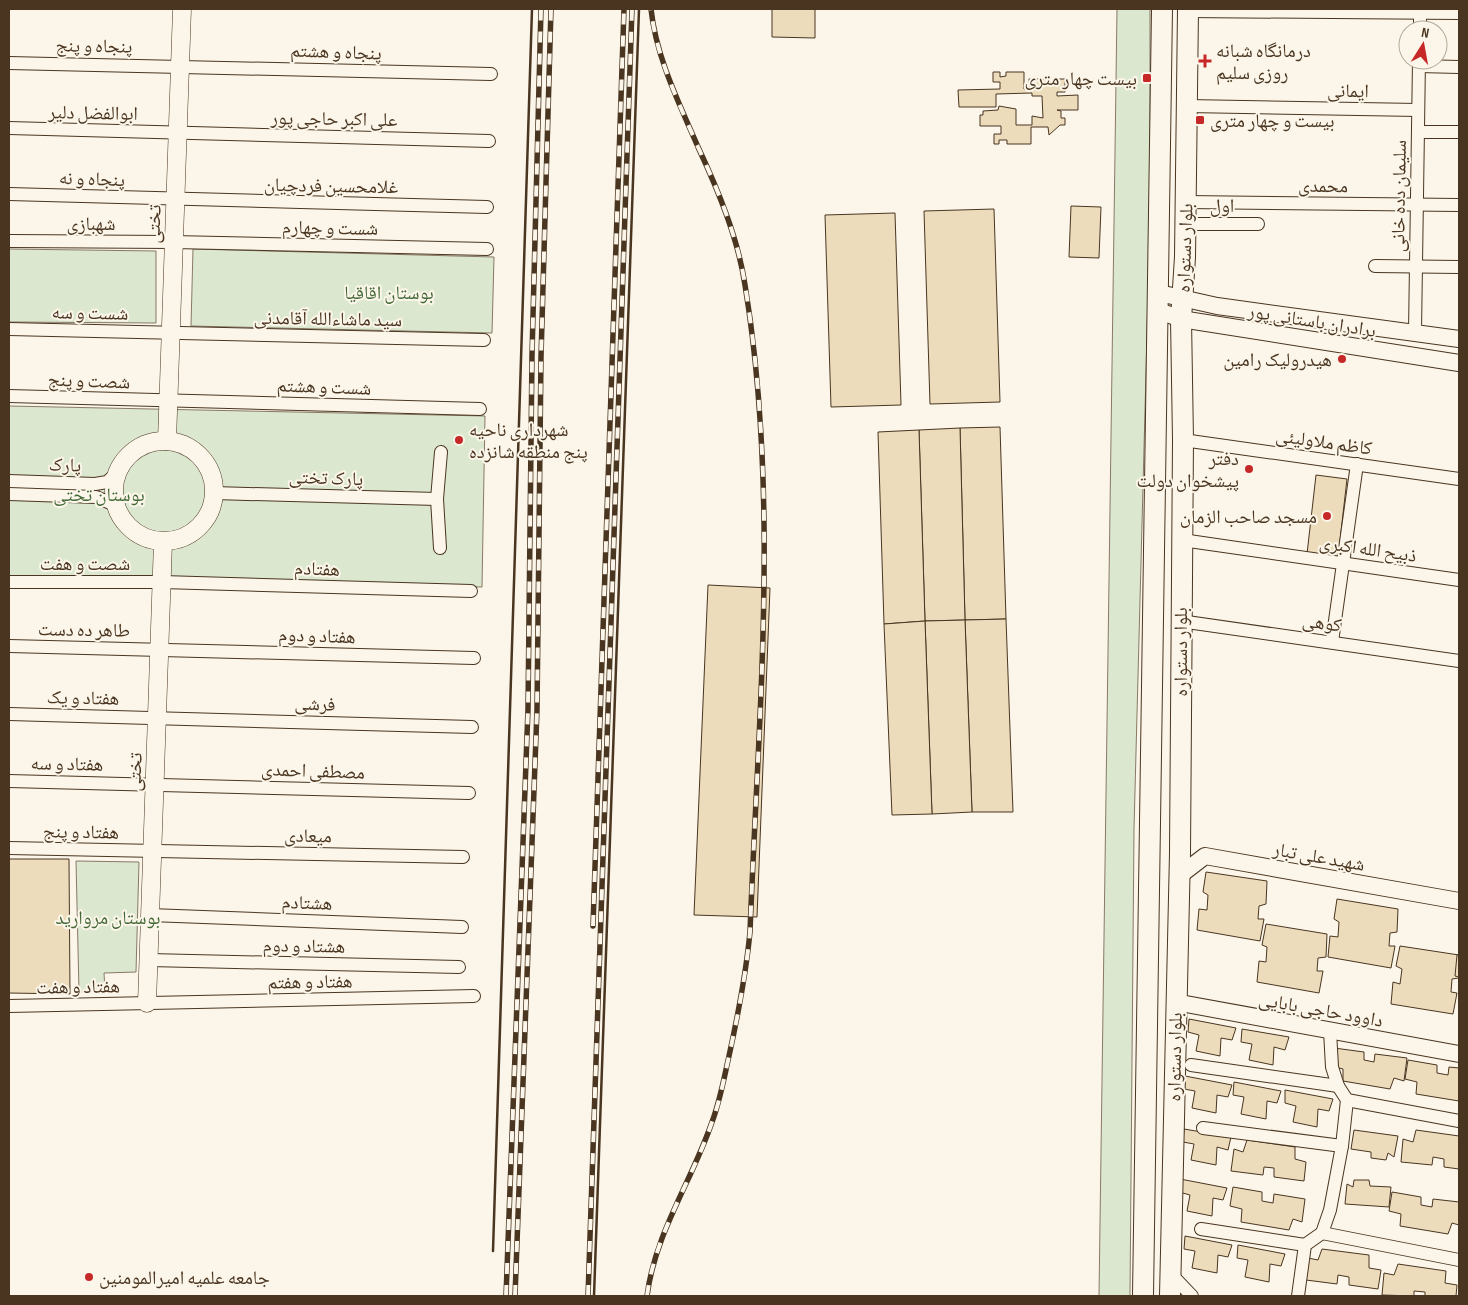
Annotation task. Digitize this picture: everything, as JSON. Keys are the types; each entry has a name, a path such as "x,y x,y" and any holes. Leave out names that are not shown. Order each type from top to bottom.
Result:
{"main road":[{"name":"تختی","path":"167,441 182,9"},
{"name":"بلوار دستواره","path":"1143,1296 1162,9"},
{"name":"بلوار دستواره","path":"1171,1289 1179,876 1183,440 1181,319 1186,224 1188,10"},
{"path":"167,441 182,444 195,452 206,463 213,477 214,493 212,508 198,527 179,539 163,542 147,539 133,531 122,519 115,505 113,489 116,474 124,460 136,449 151,442 167,441"},
{"name":"تختی","path":"147,1003 163,542"}],"street":[{"path":"1188,10 1420,11 1459,13"},
{"name":"پنجاه و پنج","path":"9,63 180,66"},
{"name":"پنجاه و هشتم","path":"180,66 491,74"},
{"name":"سلیمان دده خانی","path":"1415,332 1419,70"},
{"name":"ایمانی","path":"1187,106 1418,110"},
{"name":"ابوالفضل دلیر","path":"9,128 177,132"},
{"name":"علی اکبر حاجی پور","path":"177,132 489,140"},
{"path":"1418,132 1459,132"},
{"name":"پنجاه و نه","path":"9,194 175,199"},
{"name":"غلامحسین فردچیان","path":"175,199 487,207"},
{"name":"محمدی","path":"1186,202 1459,205"},
{"name":"اول","path":"1186,224 1258,224"},
{"name":"شهبازی","path":"9,241 173,242"},
{"name":"شست و چهارم","path":"173,242 487,249"},
{"path":"1375,266 1459,267"},
{"name":"برادران باستانی پور","path":"1159,302 1183,297 1217,306 1415,332 1459,340"},
{"name":"برادران باستانی پور","path":"1159,302 1181,319 1459,364"},
{"name":"شست و سه","path":"9,329 170,332"},
{"name":"سید ماشاءالله آقامدنی","path":"170,332 484,340"},
{"name":"شصت و پنج","path":"9,396 168,401"},
{"name":"شست و هشتم","path":"168,401 480,409"},
{"name":"کاظم ملاولیئی","path":"1183,440 1459,479"},
{"path":"440,548 437,499 441,452"},
{"path":"1332,642 1356,464"},
{"name":"پارک","path":"9,481 94,484 107,482 116,474"},
{"path":"34,495 41,489 35,482"},
{"name":"پارک تختی","path":"214,493 437,499"},
{"name":"پارک","path":"9,494 96,497 115,505"},
{"name":"ذبیح الله اکبری","path":"1182,540 1459,580"},
{"name":"شصت و هفت","path":"9,582 162,582"},
{"name":"هفتادم","path":"162,582 472,591"},
{"name":"کوهی","path":"1180,621 1459,661"},
{"name":"طاهر ده دست","path":"9,646 159,649"},
{"name":"هفتاد و دوم","path":"159,649 474,658"},
{"name":"هفتاد و یک","path":"9,714 157,717"},
{"name":"فرشی","path":"157,717 472,727"},
{"name":"هفتاد و سه","path":"9,781 155,784"},
{"name":"مصطفی احمدی","path":"155,784 469,793"},
{"name":"هفتاد و پنج","path":"9,848 152,851"},
{"name":"میعادی","path":"152,851 463,857"},
{"name":"شهید علی تبار","path":"1179,876 1205,856 1459,901"},
{"name":"هشتادم","path":"150,915 462,927"},
{"name":"هشتاد و دوم","path":"149,960 459,968"},
{"name":"هفتاد و هفتم","path":"147,1003 474,996"},
{"name":"داوود حاجی بابایی","path":"1176,1002 1459,1054"},
{"name":"هفتاد و هفت","path":"9,1006 147,1003"},
{"path":"1201,1229 1305,1245 1322,1233 1330,1210 1342,1146 1347,1100 1338,1086 1332,1067 1330,1031"},
{"path":"1191,1065 1338,1086"},
{"path":"1347,1100 1459,1121"},
{"path":"1203,1128 1342,1146"},
{"path":"1322,1233 1459,1260"},
{"path":"1298,1296 1305,1245"},
{"path":"1171,1289 1192,1296"}],"green space":[{"path":"1117,9 1150,9 1150,220 1134,829 1130,1296 1099,1296"},
{"path":"9,249 156,251 156,323 9,322"},
{"name":"بوستان اقاقیا","path":"193,249 494,257 492,333 191,326"},
{"name":"بوستان تختی","path":"9,406 485,416 482,587 9,577"},
{"name":"بوستان مروارید","path":"76,861 139,862 136,972 104,973 105,991 79,992"}],"building":[{"path":"772,9 815,9 815,38 772,37"},
{"path":"993,72 1000,72 1000,77 1006,76 1006,72 1024,72 1024,89 1030,89 1029,79 1050,79 1050,83 1056,83 1056,79 1065,79 1065,92 1057,92 1057,96 1078,95 1078,110 1057,110 1061,111 1061,118 1065,118 1065,125 1060,125 1049,135 1048,127 1031,127 1031,144 1007,144 1007,140 999,140 999,144 994,144 994,134 1001,134 1001,126 980,126 980,115 983,115 983,111 998,110 999,106 1016,109 1016,125 1032,125 1032,116 1043,118 1042,96 1032,96 1032,93 996,94 996,107 959,107 958,90 1000,89 1000,82 993,82"},
{"path":"1071,206 1101,207 1099,258 1069,257"},
{"path":"994,209 1000,402 930,404 924,211"},
{"path":"895,213 901,405 831,407 825,215"},
{"path":"1000,427 1006,619 965,620 960,428"},
{"path":"960,428 965,620 925,621 919,430"},
{"path":"919,430 925,621 884,624 878,432"},
{"name":"مسجد صاحب الزمان","path":"1316,475 1347,479 1338,558 1307,554"},
{"path":"708,585 770,588 757,917 694,915"},
{"path":"1006,619 1013,812 972,812 965,620"},
{"path":"965,620 972,812 932,814 925,621"},
{"path":"925,621 932,814 892,815 884,624"},
{"path":"9,859 69,859 70,994 9,993"},
{"path":"1206,872 1267,881 1266,904 1259,906 1258,919 1264,919 1260,941 1197,930 1199,909 1207,910 1208,895 1203,892"},
{"path":"1337,899 1398,909 1397,932 1390,933 1389,946 1395,946 1391,968 1328,957 1330,936 1338,937 1339,922 1334,919"},
{"path":"1266,924 1327,934 1326,957 1318,958 1317,971 1323,971 1319,993 1257,982 1259,961 1266,962 1267,947 1262,945"},
{"path":"1400,946 1459,955 1459,978 1452,979 1451,992 1457,993 1453,1014 1391,1004 1393,982 1400,984 1402,969 1396,966"},
{"path":"1457,955 1459,955 1459,977 1455,976"},
{"path":"1189,1019 1236,1028 1232,1040 1221,1038 1220,1056 1196,1051 1199,1035 1188,1032"},
{"path":"1242,1029 1289,1037 1285,1050 1274,1047 1273,1065 1249,1060 1252,1044 1241,1042"},
{"path":"1334,1048 1364,1052 1364,1060 1374,1062 1375,1054 1407,1058 1404,1081 1394,1078 1390,1089 1343,1081 1343,1069 1331,1066"},
{"path":"1408,1060 1437,1065 1437,1073 1448,1075 1449,1067 1459,1068 1459,1101 1416,1094 1417,1082 1405,1079"},
{"path":"1185,1076 1232,1085 1228,1097 1217,1095 1216,1113 1192,1108 1195,1091 1184,1089"},
{"path":"1234,1082 1281,1091 1277,1103 1267,1101 1266,1119 1241,1114 1244,1097 1233,1095"},
{"path":"1285,1090 1333,1099 1329,1111 1318,1109 1317,1127 1293,1122 1296,1106 1285,1103"},
{"path":"1184,1129 1231,1137 1228,1150 1217,1147 1216,1165 1191,1160 1194,1144 1183,1142"},
{"path":"1354,1130 1398,1136 1394,1157 1388,1153 1386,1160 1371,1158 1371,1152 1351,1149"},
{"path":"1416,1130 1459,1136 1459,1169 1444,1167 1444,1159 1433,1157 1432,1165 1401,1162 1403,1139 1413,1142"},
{"path":"1247,1140 1295,1147 1295,1159 1306,1162 1304,1181 1274,1177 1274,1168 1264,1167 1263,1175 1231,1171 1234,1149 1243,1152"},
{"path":"1180,1179 1227,1188 1223,1200 1213,1198 1212,1216 1187,1211 1190,1195 1179,1192"},
{"path":"1354,1180 1369,1180 1370,1186 1391,1187 1389,1207 1345,1204 1347,1184 1353,1187"},
{"path":"1233,1187 1262,1192 1262,1201 1273,1203 1274,1194 1305,1199 1302,1222 1293,1219 1289,1230 1241,1222 1242,1209 1230,1206"},
{"path":"1392,1192 1421,1197 1421,1205 1432,1207 1433,1199 1459,1202 1459,1225 1452,1223 1448,1234 1400,1226 1401,1214 1389,1211"},
{"path":"1185,1236 1232,1245 1228,1257 1218,1255 1217,1273 1192,1268 1195,1251 1184,1249"},
{"path":"1238,1245 1285,1254 1281,1266 1270,1264 1269,1282 1245,1277 1248,1260 1237,1258"},
{"path":"1322,1249 1369,1255 1369,1268 1381,1270 1378,1289 1349,1285 1349,1277 1338,1275 1337,1284 1306,1280 1308,1258 1318,1260"},
{"path":"1398,1264 1446,1271 1445,1283 1457,1285 1456,1296 1425,1296 1425,1292 1414,1291 1414,1296 1382,1295 1384,1273 1394,1275"}],"railway":[{"path":"506,1296 528,709 532,355 541,9"},
{"path":"515,1296 537,710 541,357 551,9"},
{"path":"593,926 624,9"},
{"path":"588,1296 632,9"},
{"path":"647,1296 651,1273 666,1229 712,1122 722,1089 739,1010 750,932 764,608 762,446 756,365 742,267 720,197 676,97 663,62 651,9"}],"wall":[{"path":"493,1251 532,9"},
{"path":"594,1296 639,9"}],"place":[{"name":"درمانگاه شبانه روزی سلیم","path":"1205,61"},
{"name":"بیست چهار متری","path":"1147,78"},
{"name":"بیست و چهار متری","path":"1200,120"},
{"name":"هیدرولیک رامین","path":"1342,359"},
{"name":"شهرداری ناحیه پنج منطقه شانزده","path":"459,440"},
{"name":"دفتر پیشخوان دولت","path":"1249,469"},
{"name":"مسجد صاحب الزمان","path":"1327,516"},
{"name":"جامعه علمیه امیرالمومنین","path":"89,1277"}]}
